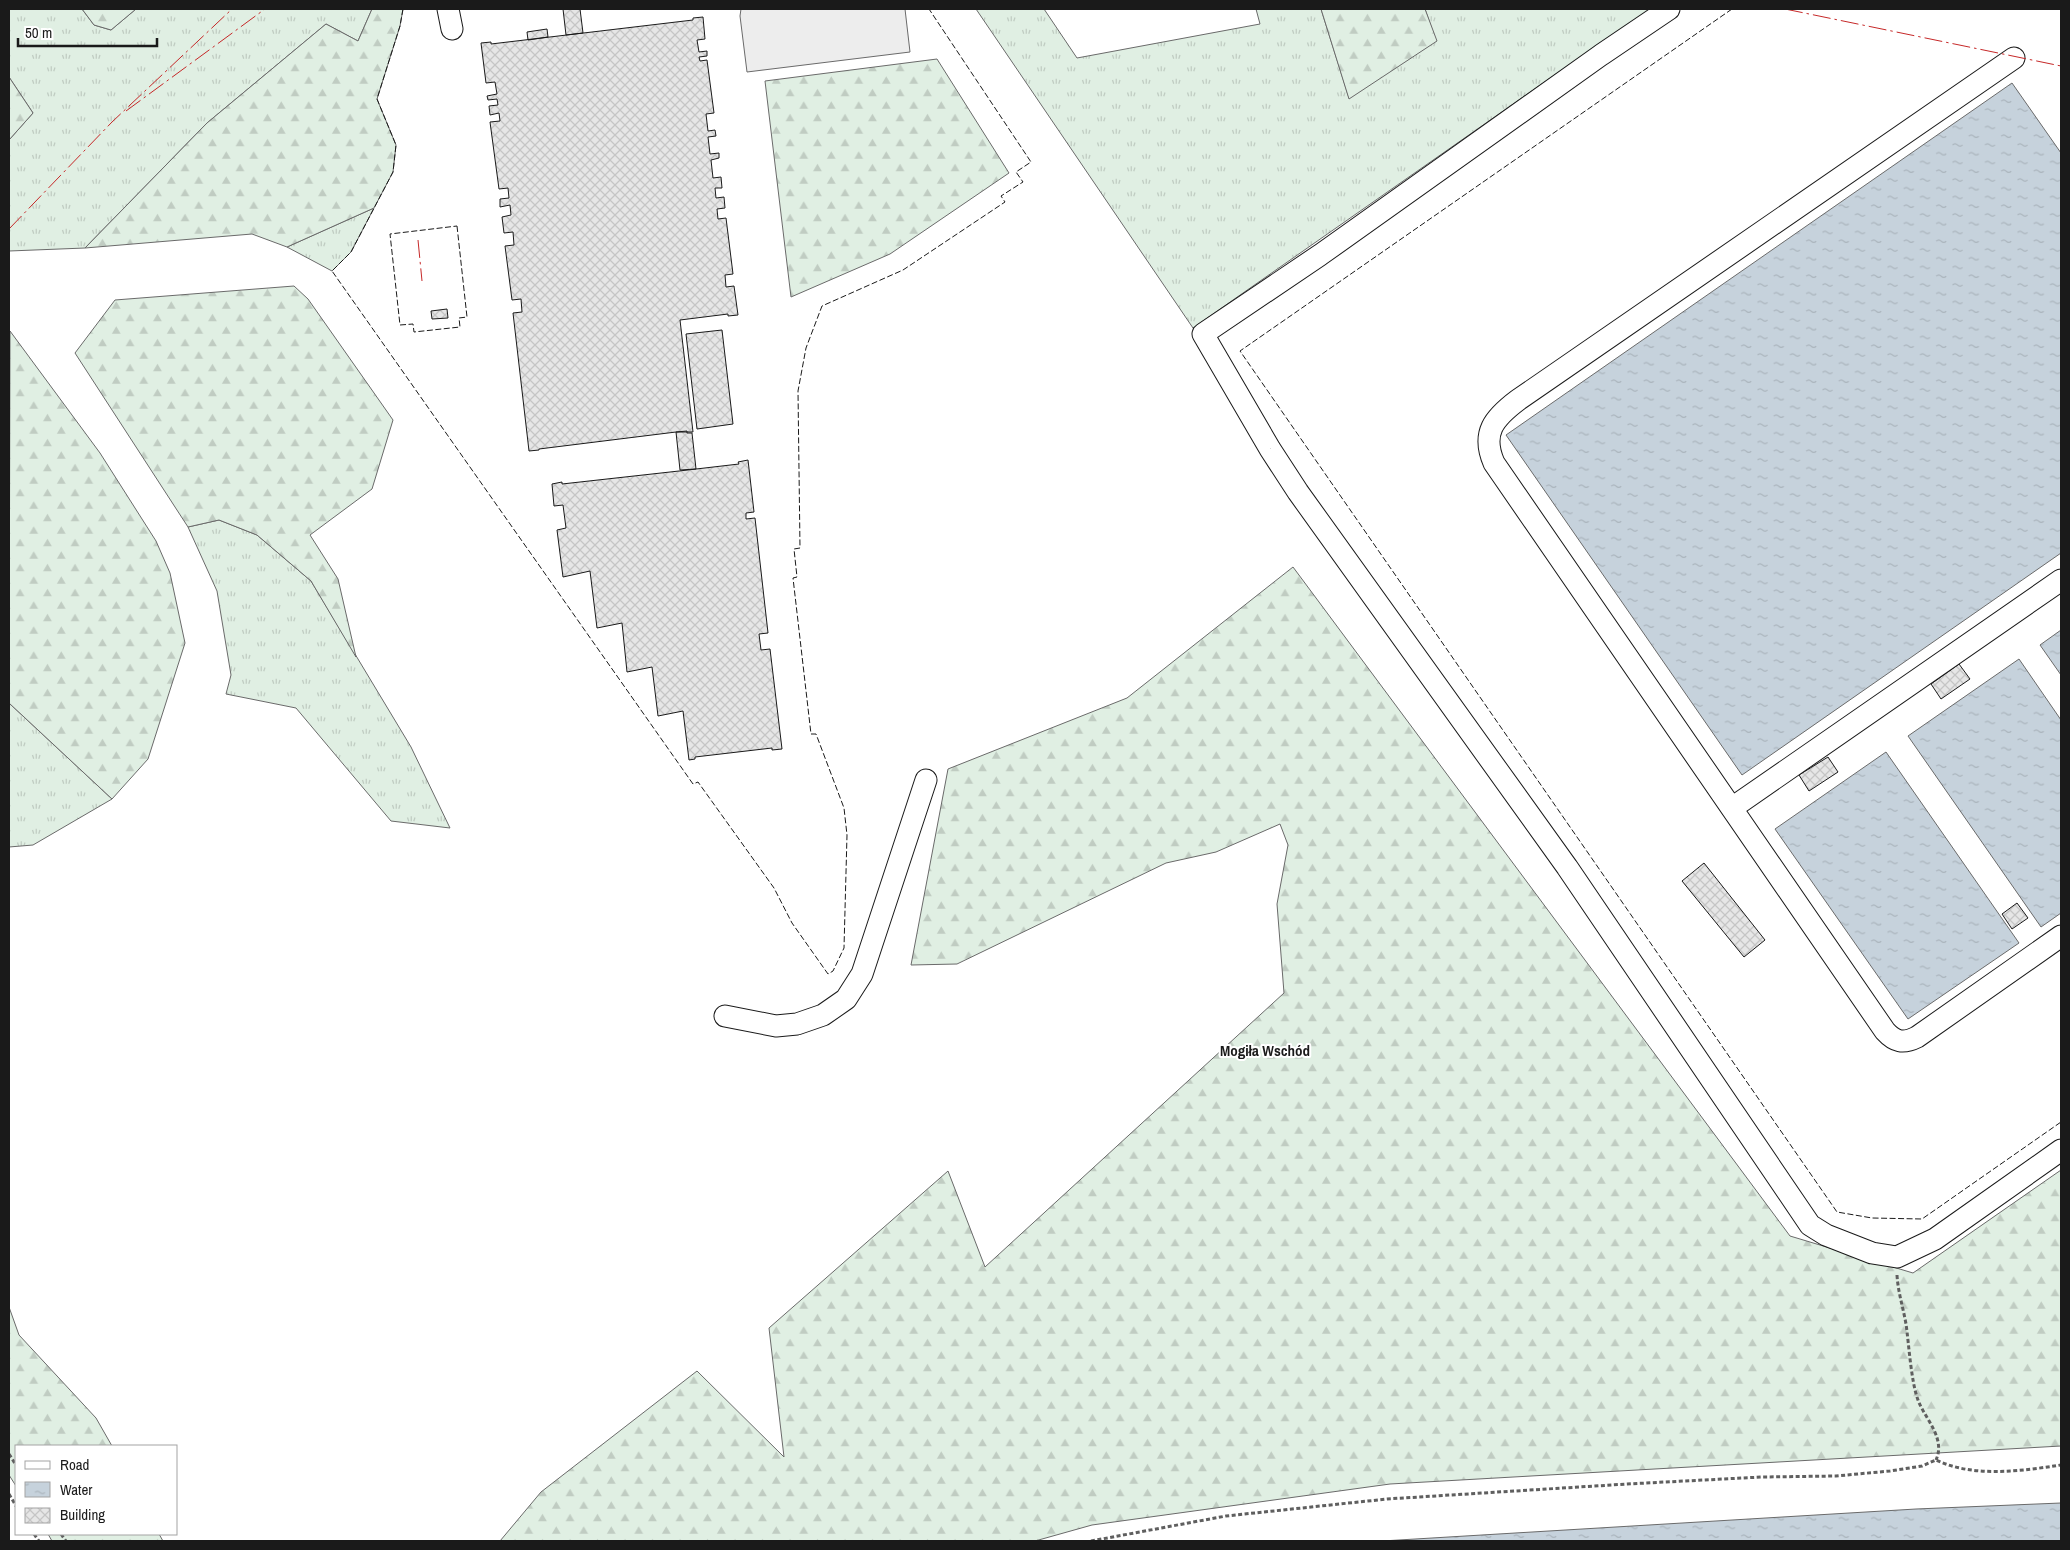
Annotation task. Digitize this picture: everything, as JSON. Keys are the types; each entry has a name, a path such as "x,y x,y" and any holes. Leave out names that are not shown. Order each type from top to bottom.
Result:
{"lane":[{"path":"1669,9 1601,55 1320,255 1203,334 1270,449 1298,492 1562,859 1810,1224 1826,1235 1872,1253 1897,1257 1935,1239 2061,1150"},
{"path":"2014,58 1518,400 1495,420 1488,442 1489,452 1494,463 1892,1039 1899,1042 1908,1042 1917,1037 2061,936"},
{"path":"1732,808 2061,580"},
{"path":"724,1016 776,1026 797,1024 823,1015 846,999 862,974 926,780"}],"path":[{"path":"1091,1541 1226,1516 1386,1499 1685,1481 1836,1476 1890,1472 1922,1466 1938,1458 1937,1438 1917,1398 1905,1318 1898,1291 1897,1257"},
{"path":"1936,1460 1951,1467 1993,1471 2061,1465"}],"green space":[{"path":"9,9 82,9 94,25 111,30 136,9 372,9 358,41 326,24 207,123 85,248 9,251 9,140 33,113 9,77"},
{"path":"82,9 136,9 111,30 94,25"},
{"path":"372,9 403,9 400,26 377,99 396,145 393,172 374,208 287,247 252,234 85,248 207,123 326,24 358,41"},
{"path":"976,9 1044,9 1077,58 1260,24 1256,9 1321,9 1349,98 1436,41 1425,9 1656,9 1589,51 1193,328"},
{"path":"1321,9 1425,9 1437,41 1349,99"},
{"path":"937,59 1009,173 890,254 791,297 765,81"},
{"path":"9,77 33,113 9,140"},
{"path":"374,208 351,252 332,271 287,247"},
{"path":"294,286 308,299 393,420 372,489 310,535 338,579 356,657 311,581 257,535 219,520 188,527 75,353 115,300"},
{"path":"10,331 100,453 156,541 170,573 185,643 148,759 112,799 9,703"},
{"path":"219,520 257,535 311,581 411,747 450,828 391,821 296,708 226,694 231,675 217,591 188,527"},
{"path":"1293,567 1790,1236 1913,1273 2061,1170 2061,1446 1390,1484 1092,1525 1035,1541 500,1541 541,1492 697,1371 784,1457 769,1328 948,1171 985,1267 1284,993 1277,904 1288,845 1280,824 1216,852 1166,863 957,964 911,965 948,769 1127,698"},
{"path":"9,703 112,799 33,845 9,847"},
{"path":"9,1307 19,1335 96,1418 111,1445 15,1445 15,1484 9,1475"},
{"path":"49,1535 160,1535 163,1541 52,1541"}],"shaded area":[{"path":"741,9 905,9 910,52 747,72 740,16"}],"water":[{"path":"2012,83 2061,153 2061,553 1742,775 1506,435"},
{"path":"2061,630 2061,675 2040,645"},
{"path":"2019,659 2061,720 2061,913 2041,927 1908,736"},
{"path":"1886,752 2019,943 1908,1019 1775,829"},
{"path":"2061,1503 2061,1541 1382,1541 1916,1509"}],"building":[{"path":"563,9 580,9 583,33 566,35"},
{"path":"703,17 705,39 697,40 699,52 707,51 707,56 699,57 700,61 707,60 714,113 706,114 708,131 715,130 716,136 708,137 710,154 719,153 719,158 711,160 713,178 721,177 722,188 715,188 716,198 724,197 725,208 717,209 718,219 726,218 733,274 725,275 726,287 734,286 738,315 728,316 728,314 680,320 693,432 676,432 529,451 513,313 522,312 521,299 512,300 505,246 514,245 513,232 504,233 502,217 511,215 510,205 500,207 500,199 509,198 508,188 499,189 490,122 500,121 499,113 490,115 489,106 498,105 497,99 488,100 487,96 497,94 495,82 486,83 481,43 491,42 491,44 693,20 693,18"},
{"path":"547,29 548,37 528,40 527,32"},
{"path":"447,309 448,318 432,319 431,311"},
{"path":"722,330 733,424 697,429 686,334"},
{"path":"687,431 687,433 692,433 696,469 680,470 676,432"},
{"path":"748,460 754,512 746,513 746,519 755,518 768,633 759,634 761,650 770,649 782,749 772,750 772,748 695,757 695,759 689,760 683,711 658,716 652,667 627,672 622,623 597,628 590,571 563,577 557,530 566,528 563,505 554,506 552,484 739,464 738,462"},
{"path":"1959,664 1970,679 1941,699 1931,684"},
{"path":"1828,757 1838,772 1809,791 1799,775"},
{"path":"1704,863 1765,940 1744,957 1682,881"},
{"path":"2017,903 2028,918 2012,929 2002,914"}],"fence":[{"path":"403,9 400,26 377,99 396,145 393,172 351,252 332,271 693,784 698,782 774,888 792,923 828,974 833,971 844,948 847,835 844,808 816,734 811,734 793,578 797,577 794,549 800,548 798,391 806,348 822,306 903,270 1005,202 1001,196 1023,182 1016,172 1031,162 929,9"},
{"path":"1732,9 1240,351 1837,1212 1872,1218 1922,1219 2061,1122"},
{"path":"457,226 467,317 459,318 460,327 414,332 413,324 400,325 390,234 457,226"}],"power":[{"path":"9,229 112,122 232,9"},
{"path":"126,111 265,9"},
{"path":"1785,9 2061,66"},
{"path":"418,240 422,281"}],"district":[{"name":"Mogiła Wschód","path":"1265,1050"}]}
